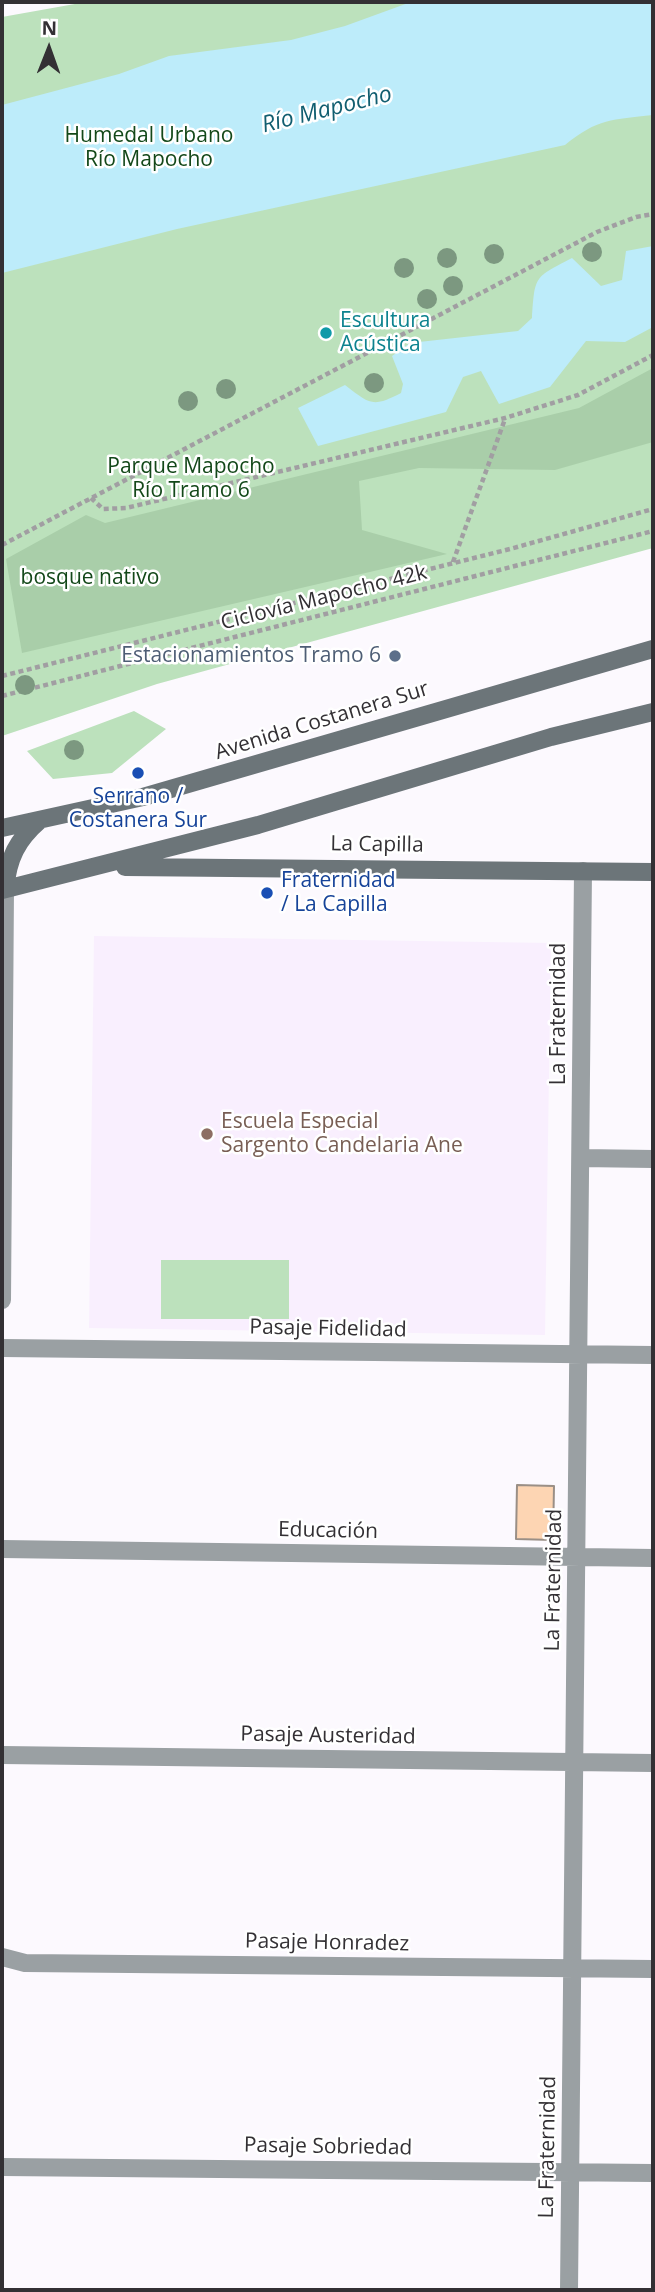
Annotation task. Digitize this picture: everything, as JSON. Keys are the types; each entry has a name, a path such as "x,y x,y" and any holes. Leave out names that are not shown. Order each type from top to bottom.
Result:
{"street":[{"name":"Avenida Costanera Sur","path":"2,828 177,787 386,724 653,649"},
{"path":"4,889 101,867 258,825 551,737 653,712"},
{"path":"2,1300 4,889 11,855 21,838 40,820"},
{"name":"La Capilla","path":"101,867 653,872"},
{"name":"La Fraternidad","path":"569,2290 583,871"},
{"path":"581,1158 653,1158"},
{"name":"Pasaje Fidelidad","path":"2,1348 653,1355"},
{"name":"Educación","path":"2,1549 653,1558"},
{"name":"Pasaje Austeridad","path":"2,1755 653,1763"},
{"name":"Pasaje Honradez","path":"2,1957 24,1963 653,1969"},
{"name":"Pasaje Sobriedad","path":"2,2167 653,2173"}],"path":[{"path":"2,545 597,232 636,217 653,214"},
{"path":"90,498 103,509 126,508 505,418 578,395 653,355"},
{"path":"453,563 505,418"},
{"path":"2,676 453,563 653,509"},
{"name":"Ciclovía Mapocho 42k","path":"2,696 653,531"}],"shaded area":[{"path":"94,936 551,943 545,1335 89,1328"}],"green space":[{"name":"Parque Mapocho Río Tramo 6","path":"86,2 653,2 653,548 157,684 2,736 2,17"},
{"name":"bosque nativo","path":"653,368 653,442 555,470 419,468 359,481 362,530 447,554 22,653 6,559 86,515 105,523 579,408"},
{"path":"134,711 166,729 112,773 53,779 27,751"},
{"path":"161,1260 289,1260 289,1319 161,1319"}],"water":[{"name":"Humedal Urbano Río Mapocho","path":"411,2 653,2 653,115 597,125 565,145 177,229 2,273 2,105 119,74 169,56 291,40 345,26"},
{"path":"653,246 653,327 625,342 586,341 550,387 499,404 481,371 463,377 446,412 318,446 298,408 345,385 372,402 391,398 401,393 403,384 392,356 410,343 518,331 532,318 536,285 543,274 572,258 601,286 622,280 626,251"}],"building":[{"path":"517,1485 554,1486 553,1540 516,1539"}],"place":[{"name":"Escultura Acústica","path":"326,333"},
{"name":"Estacionamientos Tramo 6","path":"395,656"},
{"name":"Serrano / Costanera Sur","path":"138,773"},
{"name":"Fraternidad / La Capilla","path":"267,893"},
{"name":"Escuela Especial Sargento Candelaria Ane","path":"207,1134"}],"water label":[{"name":"Río Mapocho","path":"327,110"}]}
